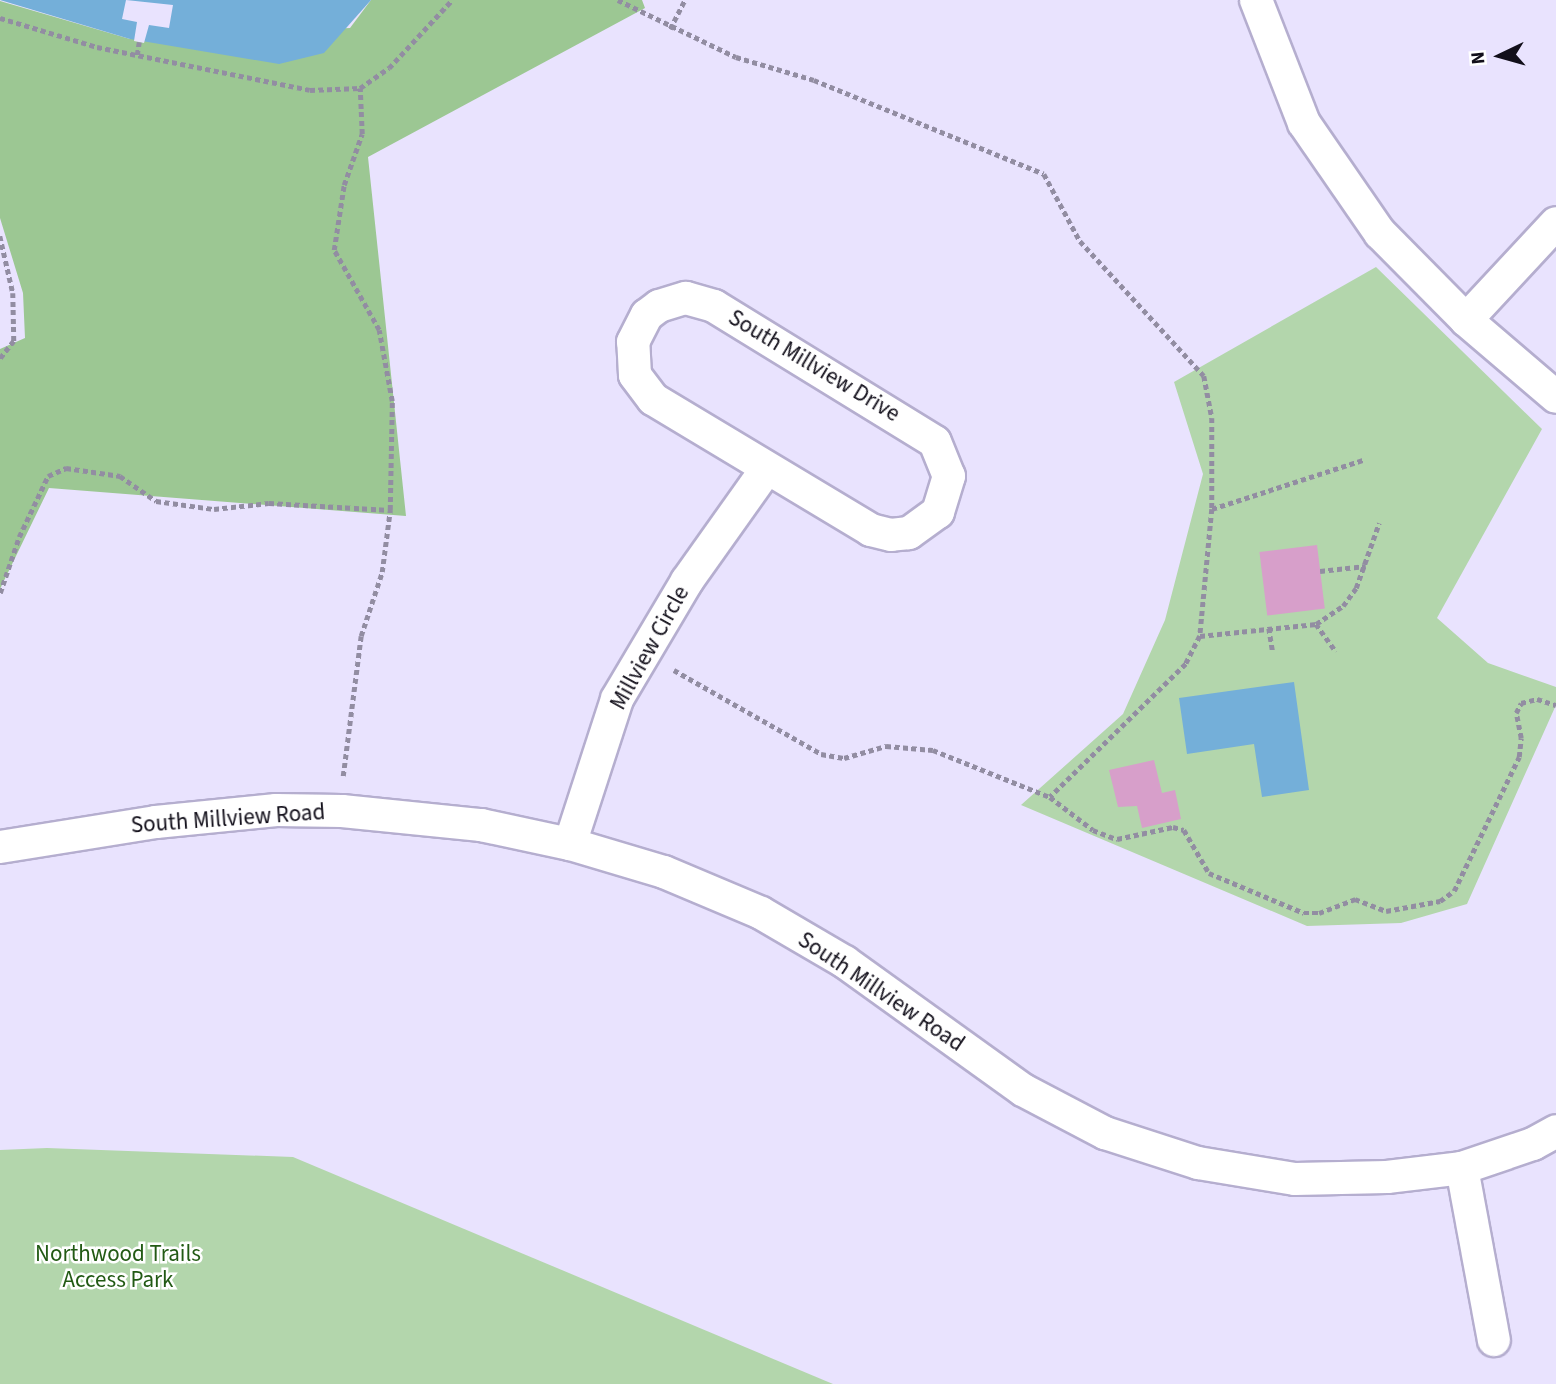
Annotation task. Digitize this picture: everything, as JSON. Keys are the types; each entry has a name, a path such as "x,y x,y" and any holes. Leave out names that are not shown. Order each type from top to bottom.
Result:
{"street":[{"path":"1255,0 1304,123 1380,233 1466,320 1556,397"},
{"path":"1466,320 1556,223"},
{"name":"South Millview Drive","path":"687,298 715,306 921,430 935,442 949,476 947,494 926,525 891,535 871,530 766,470 643,388 631,358 633,342 639,326 659,306 687,298"},
{"name":"Millview Circle","path":"570,844 617,699 687,581 766,470"},
{"name":"South Millview Road","path":"0,847 156,821 276,810 342,811 481,825 570,844 664,872 761,913 845,962 1023,1090 1105,1133 1198,1163 1294,1179 1387,1177 1462,1168 1533,1144 1556,1131"},
{"path":"1462,1168 1494,1340"}],"path":[{"path":"0,18 137,55 310,90 360,88 389,68 452,0"},
{"path":"618,0 670,29 736,57 814,80 1045,174 1080,241 1204,376 1212,418 1212,509 1200,636 1186,664 1051,797"},
{"path":"670,29 685,0"},
{"path":"137,55 139,42"},
{"path":"342,811 361,636 382,572 390,510 393,401 379,330 334,250 344,185 362,134 360,88"},
{"path":"0,236 13,293 14,329 14,341 0,359"},
{"path":"1212,509 1363,460"},
{"path":"0,593 19,537 48,476 66,468 120,476 156,501 214,509 269,503 390,510"},
{"path":"1200,636 1316,624 1343,606 1367,566 1379,523"},
{"path":"1321,571 1367,566"},
{"path":"1316,624 1336,652"},
{"path":"1269,628 1273,653"},
{"path":"652,641 669,667 821,754 844,758 886,746 933,750 1051,797 1093,830 1117,839 1173,827 1184,830 1209,873 1304,913 1319,914 1355,899 1386,911 1440,901 1454,891 1519,757 1521,738 1516,713 1521,702 1537,699 1556,705"}],"green space":[{"path":"371,0 642,0 645,8 368,157 406,516 49,488 0,589 0,349 25,338 23,293 0,218 0,1 130,39 350,28"},
{"path":"1376,267 1542,429 1437,618 1488,663 1556,687 1556,705 1467,904 1401,923 1307,926 1021,805 1123,714 1165,620 1203,474 1174,382"},
{"name":"Northwood Trails Access Park","path":"47,1148 293,1157 833,1384 0,1384 0,1150"}],"water":[{"path":"0,0 371,0 324,53 279,64 130,39"},
{"path":"1294,682 1309,790 1262,797 1254,744 1187,754 1179,698"}],"pier":[{"path":"126,0 173,5 169,28 149,25 144,43 134,41 137,22 122,19"}],"building":[{"path":"1317,545 1325,609 1267,616 1259,552"},
{"path":"1154,760 1162,793 1175,790 1181,819 1142,828 1137,806 1118,807 1109,770"}]}
